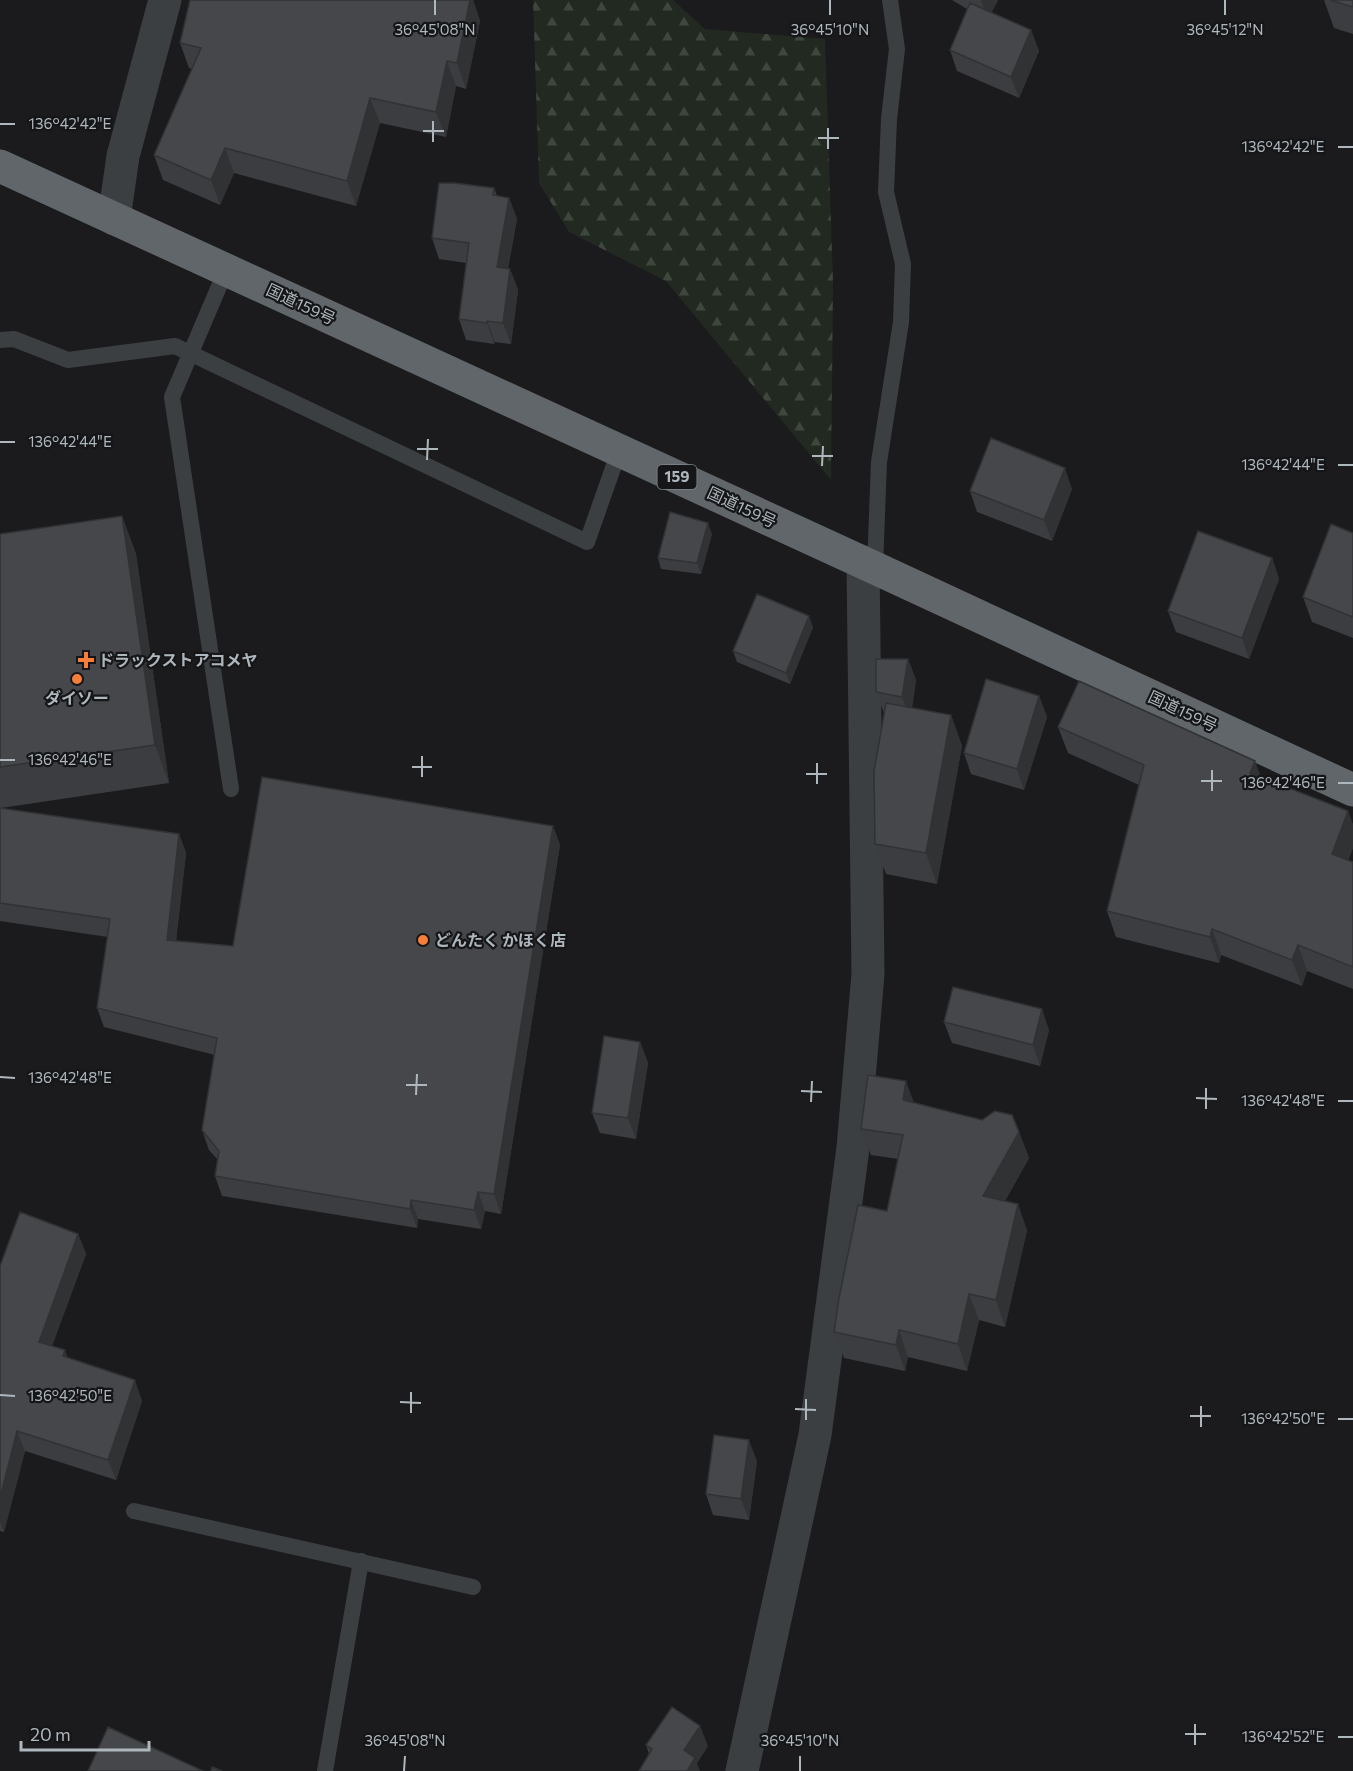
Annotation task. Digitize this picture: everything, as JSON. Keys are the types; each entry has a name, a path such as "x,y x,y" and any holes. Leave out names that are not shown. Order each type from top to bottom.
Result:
{"highway":[{"name":"国道159号","path":"0,166 1353,790"}],"street":[{"path":"114,219 123,156 165,0"},
{"path":"742,1771 816,1435 852,1148 868,974 869,565"}],"lane":[{"path":"869,565 879,462 901,322 902,299 903,264 886,192 889,119 897,49 890,0"},
{"path":"226,270 172,397 231,789"},
{"path":"0,340 14,339 68,360 175,346 587,542 619,451"},
{"path":"134,1511 473,1587"},
{"path":"325,1771 361,1561"}],"green space":[{"path":"533,0 673,0 705,29 825,39 833,283 831,480 666,281 569,232 539,183"}],"building":[{"path":"190,0 470,0 457,63 447,61 436,112 370,98 347,181 225,148 211,180 154,155 201,48 180,43"},
{"path":"1330,0 1353,0 1353,7"},
{"path":"970,3 1031,30 1011,77 950,50"},
{"path":"439,183 494,188 493,195 509,198 497,267 510,269 503,323 459,319 469,243 432,238"},
{"path":"991,438 1065,468 1044,520 970,491"},
{"path":"670,512 708,523 697,563 658,558"},
{"name":"ダイソー","path":"122,516 155,745 0,767 0,534"},
{"path":"1331,524 1353,533 1353,617 1303,597"},
{"path":"1198,531 1272,558 1242,638 1168,611"},
{"path":"757,594 809,616 786,673 733,651"},
{"path":"876,659 908,659 902,697 876,692"},
{"path":"986,679 1039,696 1017,769 964,753"},
{"path":"1079,681 1255,761 1250,773 1348,811 1332,854 1353,862 1353,967 1298,945 1292,960 1212,929 1210,937 1107,911 1144,765 1058,727"},
{"path":"886,703 951,715 926,853 875,844 874,771"},
{"path":"262,777 553,826 494,1194 478,1192 474,1210 411,1200 410,1209 215,1176 219,1151 202,1130 217,1038 97,1008 110,919 0,903 0,808 179,834 167,940 233,946"},
{"path":"953,987 1042,1009 1033,1045 944,1022"},
{"path":"604,1036 640,1042 628,1118 592,1113"},
{"path":"868,1075 906,1081 903,1100 982,1120 995,1111 1012,1115 1019,1132 983,1196 1018,1204 996,1300 969,1294 958,1344 899,1330 896,1345 834,1332 858,1205 887,1211 903,1135 861,1129"},
{"path":"20,1212 78,1234 39,1342 65,1350 63,1356 135,1380 108,1460 17,1431 0,1498 0,1266"},
{"path":"714,1435 749,1440 741,1499 706,1494"},
{"path":"672,1707 700,1726 684,1750 695,1758 687,1771 639,1771 652,1749 646,1745"},
{"path":"108,1727 203,1771 88,1771"}],"place":[{"name":"ドラックストアコメヤ","path":"86,660"},
{"name":"ダイソー","path":"77,679"},
{"name":"どんたく かほく店","path":"423,940"}]}
